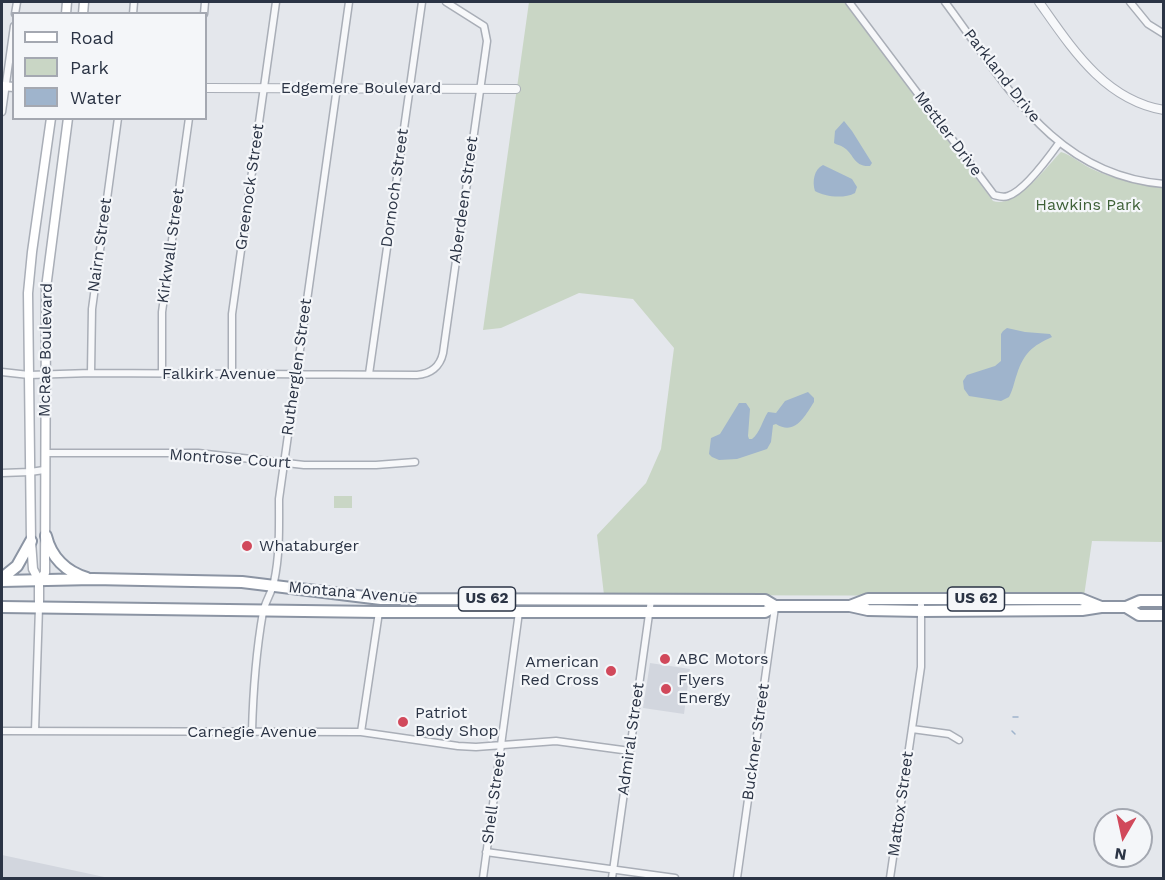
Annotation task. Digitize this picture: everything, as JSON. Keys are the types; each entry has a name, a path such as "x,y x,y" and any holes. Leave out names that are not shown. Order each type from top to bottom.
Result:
{"highway":[{"path":"46,536 52,553 64,566 93,579"},
{"path":"2,579 17,566 32,541"},
{"name":"Montana Avenue","path":"2,579 242,582 381,598 765,600 775,606"},
{"name":"Montana Avenue","path":"852,605 868,599 1081,599 1098,606"},
{"name":"Montana Avenue","path":"2,607 379,612 765,612 775,606 852,605 1082,610 1098,606 1126,607 1140,601 1164,601"},
{"name":"Montana Avenue","path":"1126,607 1139,615 1164,615"}],"main road":[{"name":"McRae Boulevard","path":"39,607 39,581 33,569 30,472 30,272 51,120"},
{"name":"McRae Boulevard","path":"39,581 45,573 46,536 44,470 47,278 68,120"}],"street":[{"name":"Greenock Street","path":"232,373 232,314 276,2"},
{"name":"Rutherglen Street","path":"252,732 253,689 264,609 274,585 279,552 279,499 349,2"},
{"name":"Dornoch Street","path":"369,374 422,2"},
{"name":"Aberdeen Street","path":"436,368 442,354 486,32 484,26 446,2"},
{"name":"Mettler Drive","path":"849,2 994,195 1005,197 1014,193 1039,169 1059,143"},
{"name":"Parkland Drive","path":"945,2 1028,113 1059,143 1077,156 1106,170 1138,180 1164,184"},
{"path":"1039,2 1089,68 1102,80 1131,100 1164,110"},
{"path":"1130,2 1148,24 1164,34"},
{"path":"2,112 12,43"},
{"name":"Edgemere Boulevard","path":"207,88 516,89"},
{"name":"Nairn Street","path":"91,373 92,309 118,120"},
{"name":"Kirkwall Street","path":"162,373 162,312 189,120"},
{"name":"Falkirk Avenue","path":"2,372 29,375 91,373 424,374 436,368"},
{"name":"Montrose Court","path":"45,453 198,453 284,463 376,465 415,462"},
{"path":"2,472 44,470"},
{"name":"Admiral Street","path":"612,879 651,600"},
{"name":"Buckner Street","path":"737,879 775,606"},
{"path":"35,731 39,607"},
{"name":"Mattox Street","path":"890,879 921,667 921,608"},
{"name":"Shell Street","path":"483,879 519,611"},
{"path":"361,732 379,612"},
{"name":"Mattox Street","path":"912,729 949,734 959,740"},
{"name":"Carnegie Avenue","path":"2,731 361,732 458,746 476,747 556,741 630,751"},
{"path":"486,852 675,879"}],"shaded area":[{"path":"650,663 690,669 684,714 643,708"},
{"path":"2,855 109,878 2,878"}],"green space":[{"name":"Hawkins Park","path":"529,2 844,2 993,201 1002,202 1021,193 1061,152 1108,175 1163,188 1163,542 1092,541 1084,596 604,595 597,535 646,483 661,449 674,348 633,299 579,293 501,328 483,330"},
{"path":"334,496 352,496 352,508 334,508"}],"water":[{"path":"844,121 872,163 870,166 860,164 847,150 834,143 835,131"},
{"path":"823,165 852,179 857,187 855,193 835,196 815,191 814,176"},
{"path":"1007,328 1050,334 1052,337 1034,347 1026,355 1009,397 1001,401 969,396 964,389 963,381 967,375 995,366 1001,361 1001,334"},
{"path":"808,392 814,398 814,402 807,413 799,423 789,428 773,425 771,442 767,449 737,459 719,460 709,454 711,438 720,434 739,403 746,403 750,409 748,436 752,439 768,412 776,413 785,401"}],"waterway":[{"path":"1013,717 1018,717"},
{"path":"1012,731 1015,734"}],"place":[{"name":"Whataburger","path":"247,546"},
{"name":"ABC Motors","path":"665,659"},
{"name":"American Red Cross","path":"611,671"},
{"name":"Flyers Energy","path":"666,689"},
{"name":"Patriot Body Shop","path":"403,722"}]}
